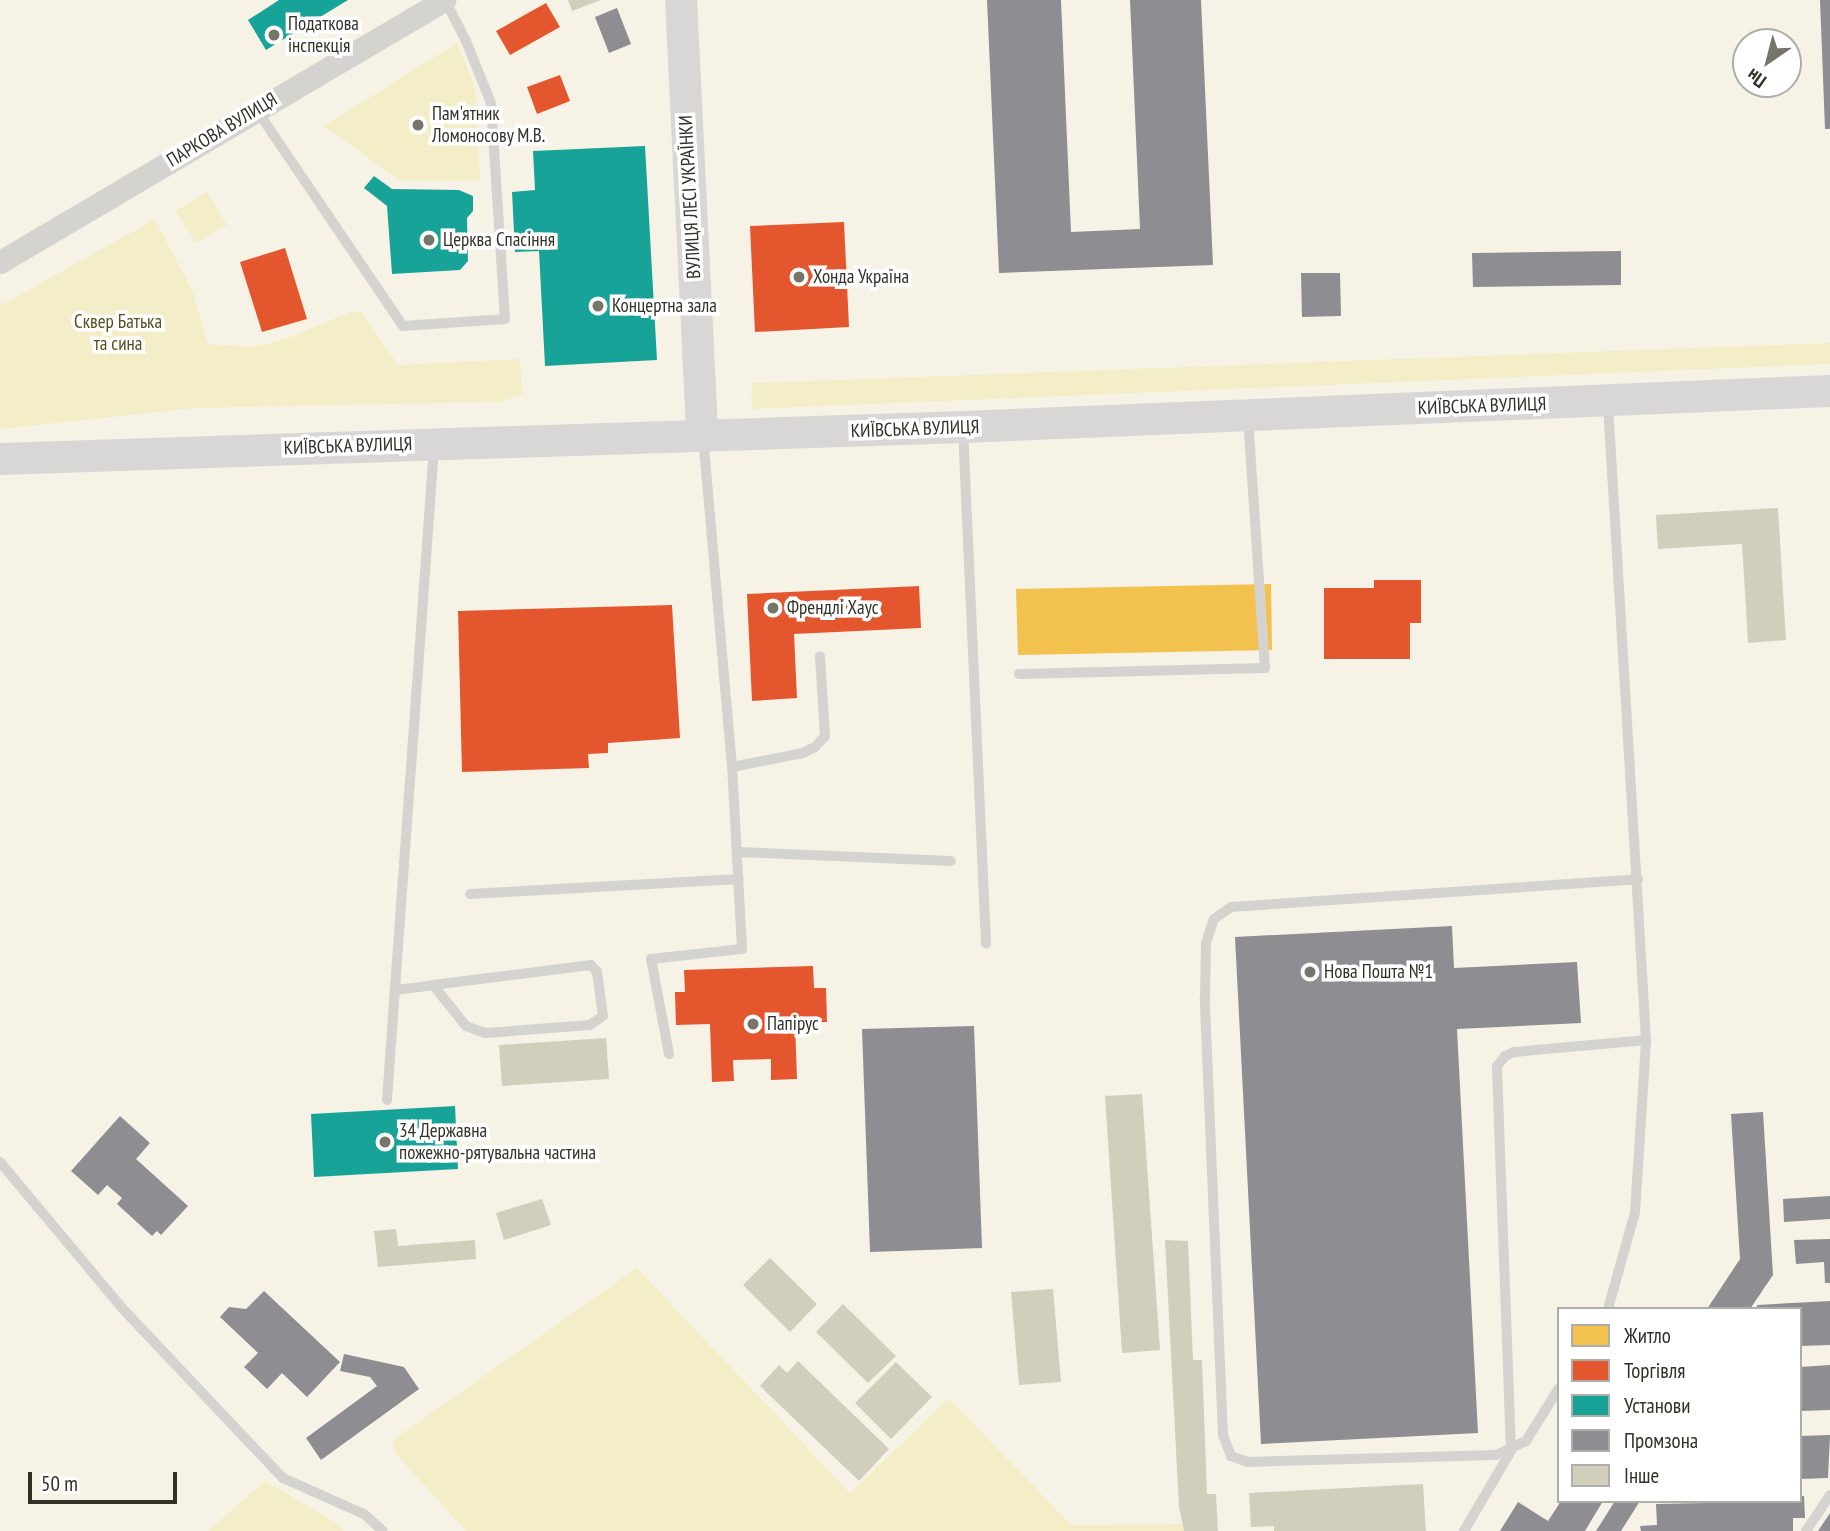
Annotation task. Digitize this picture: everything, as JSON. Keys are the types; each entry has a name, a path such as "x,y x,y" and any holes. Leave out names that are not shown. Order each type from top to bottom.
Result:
{"main road":[{"name":"ВУЛИЦЯ ЛЕСІ УКРАЇНКИ","path":"681,0 702,435"},
{"name":"КИЇВСЬКА ВУЛИЦЯ","path":"0,459 963,427 1830,391"}],"street":[{"name":"ПАРКОВА ВУЛИЦЯ","path":"0,262 444,0"}],"lane":[{"path":"257,109 403,326 505,319 491,103 466,40 444,0"},
{"path":"1608,401 1646,1040 1635,1212 1609,1307"},
{"path":"1019,674 1265,668 1248,416"},
{"path":"963,427 986,943"},
{"path":"669,1054 652,960 742,949 732,767 702,435"},
{"path":"387,1100 434,443"},
{"path":"732,767 803,753 815,747 825,736 820,656"},
{"path":"738,852 951,860"},
{"path":"470,894 739,879"},
{"path":"1557,1391 1526,1441 1511,1451 1496,1455 1248,1462 1231,1456 1223,1435 1205,998 1206,943 1214,919 1231,907 1638,879"},
{"path":"395,990 433,985 590,965 597,972 603,1016 590,1025 485,1033 466,1026 433,985"},
{"path":"1464,1531 1511,1451 1497,1066 1505,1056 1514,1052 1646,1040"},
{"path":"0,1163 122,1308 283,1478 364,1514 383,1531"},
{"path":"1807,1531 1830,1495"}],"green space":[{"path":"457,43 475,87 480,180 399,180 324,126"},
{"path":"207,192 227,225 196,243 175,211"},
{"name":"Сквер Батька та сина","path":"155,219 193,292 208,344 256,347 293,336 350,312 362,312 398,365 520,359 522,395 499,402 196,408 0,429 0,306"},
{"path":"1830,343 1830,364 752,409 751,399 753,383"},
{"path":"637,1268 850,1493 949,1398 1071,1525 1183,1524 1184,1531 466,1531 395,1453 393,1440"},
{"path":"265,1481 335,1522 344,1531 208,1531"}],"building: Житло":[{"path":"1271,584 1272,650 1018,655 1016,589"}],"building: Торгівля":[{"path":"546,3 560,27 510,55 496,31"},
{"path":"560,75 570,101 537,114 527,87"},
{"name":"Хонда Україна","path":"844,222 849,327 755,332 750,226"},
{"path":"285,248 307,319 262,332 240,262"},
{"path":"1374,580 1421,580 1421,623 1410,623 1410,659 1324,659 1324,588 1374,588"},
{"path":"919,586 921,628 794,634 797,698 752,701 747,594"},
{"path":"672,605 680,738 608,743 608,753 588,754 589,768 462,772 458,611"},
{"name":"Папірус","path":"813,966 814,988 826,988 827,1022 795,1023 797,1079 771,1080 771,1059 733,1060 734,1081 712,1082 710,1024 676,1025 675,992 685,992 684,970"}],"building: Установи":[{"name":"Податкова інспекція","path":"279,0 348,0 266,50 248,20"},
{"name":"Концертна зала","path":"645,146 657,360 545,366 539,251 515,252 512,192 535,190 533,151"},
{"name":"Церква Спасіння","path":"374,176 392,189 459,190 473,196 473,211 467,218 468,261 460,270 392,274 387,206 364,188"},
{"name":"34 Державна пожежно-рятувальна частина","path":"455,1106 458,1169 314,1177 311,1114"}],"building: Промзона":[{"path":"987,0 1061,0 1071,232 1140,229 1130,0 1201,0 1213,265 999,273"},
{"path":"1820,0 1830,0 1830,129 1825,129"},
{"path":"617,8 631,44 609,53 595,17"},
{"path":"1621,251 1621,285 1473,287 1472,253"},
{"path":"1301,273 1340,273 1341,316 1302,317"},
{"path":"1452,926 1454,968 1577,962 1581,1023 1457,1029 1478,1433 1261,1444 1235,937"},
{"path":"974,1026 982,1248 870,1252 862,1029"},
{"path":"1763,1112 1773,1275 1751,1307 1708,1307 1740,1259 1731,1114"},
{"path":"120,1116 150,1143 136,1159 188,1206 161,1235 157,1231 152,1236 117,1204 122,1198 107,1185 98,1195 71,1171"},
{"path":"1830,1196 1830,1219 1784,1222 1783,1199"},
{"path":"1830,1239 1830,1283 1825,1283 1824,1262 1796,1264 1794,1240"},
{"path":"264,1291 340,1362 307,1397 282,1373 267,1389 244,1367 258,1353 220,1317 229,1307 246,1309"},
{"path":"1830,1301 1830,1345 1802,1346 1802,1307 1757,1305"},
{"path":"344,1354 404,1367 419,1389 321,1460 306,1438 377,1386 370,1377 340,1371"},
{"path":"1830,1365 1830,1410 1802,1411 1802,1367"},
{"path":"1830,1435 1828,1478 1802,1479 1802,1436"},
{"path":"1804,1496 1805,1518 1793,1518 1793,1531 1641,1531 1640,1526 1657,1525 1656,1504 1802,1503"},
{"path":"1518,1502 1548,1521 1560,1503 1602,1503 1585,1531 1500,1531"},
{"path":"1614,1503 1639,1503 1621,1531 1596,1531"},
{"path":"1830,1513 1830,1531 1818,1531"}],"building: Інше":[{"path":"568,0 601,0 572,11"},
{"path":"1778,508 1786,640 1748,643 1742,544 1658,549 1656,515"},
{"path":"606,1038 609,1079 502,1086 499,1045"},
{"path":"1142,1094 1160,1350 1122,1353 1105,1096"},
{"path":"542,1199 551,1225 504,1240 496,1213"},
{"path":"396,1229 398,1246 475,1240 476,1259 378,1267 374,1231"},
{"path":"1165,1240 1188,1241 1193,1360 1202,1360 1207,1494 1216,1494 1218,1531 1184,1531 1179,1507"},
{"path":"770,1258 817,1304 790,1332 743,1285"},
{"path":"1053,1289 1061,1382 1019,1385 1011,1292"},
{"path":"843,1304 896,1356 868,1383 816,1332"},
{"path":"798,1361 889,1449 859,1481 760,1386 779,1365 787,1373"},
{"path":"896,1362 932,1397 891,1439 855,1403"},
{"path":"1423,1484 1426,1531 1274,1531 1274,1526 1251,1527 1249,1493"}],"place":[{"name":"Податкова інспекція","path":"274,35"},
{"name":"Пам'ятник Ломоносову М.В.","path":"418,125"},
{"name":"Церква Спасіння","path":"429,240"},
{"name":"Хонда Україна","path":"799,277"},
{"name":"Концертна зала","path":"598,306"},
{"name":"Френдлі Хаус","path":"773,608"},
{"name":"Нова Пошта №1","path":"1310,972"},
{"name":"Папірус","path":"753,1024"},
{"name":"34 Державна пожежно-рятувальна частина","path":"385,1142"}]}
